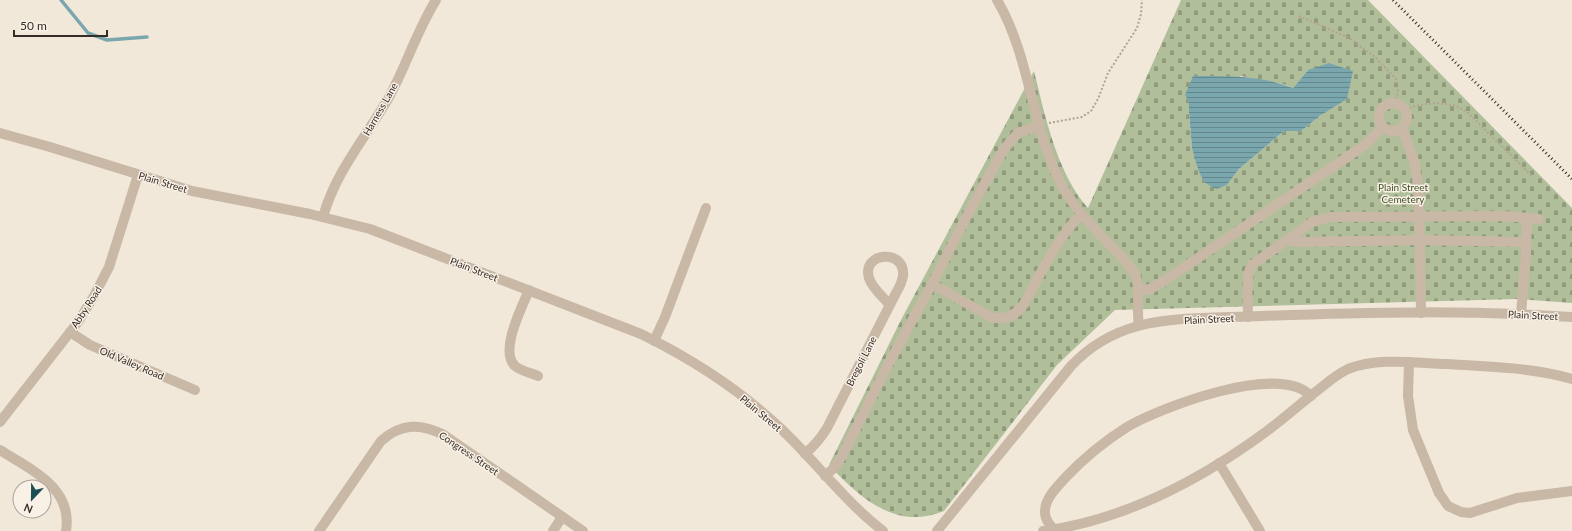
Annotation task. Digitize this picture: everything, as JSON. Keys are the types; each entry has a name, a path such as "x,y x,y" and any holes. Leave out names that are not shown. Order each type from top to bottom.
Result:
{"street":[{"name":"Harness Lane","path":"323,217 332,189 392,92 418,32 436,0"},
{"path":"997,0 1010,25 1020,54 1038,126 1058,177 1071,201 1081,215 1130,266 1136,278 1139,325"},
{"path":"1396,103 1406,110 1406,122 1399,130 1390,130 1383,127 1379,120 1380,112 1385,105 1396,103"},
{"path":"825,476 835,467 842,456 882,376 1004,149 1018,133 1038,126"},
{"path":"1138,291 1150,289 1161,283 1365,144 1383,127"},
{"path":"1402,128 1416,169 1420,217 1421,313"},
{"name":"Plain Street","path":"0,133 205,194 346,222 381,233 628,329 689,360 720,380 777,425 857,510 883,531"},
{"name":"Abby Road","path":"0,422 70,332 94,296 109,267 138,175"},
{"path":"654,341 706,208"},
{"path":"932,284 990,317 1001,319 1011,316 1024,304 1063,235 1073,222 1081,215"},
{"path":"1248,317 1248,277 1250,269 1256,261 1312,222 1326,218 1505,216 1539,219"},
{"path":"1521,314 1527,218"},
{"path":"1289,238 1291,241 1298,242 1420,240 1526,242"},
{"name":"Bregoli Lane","path":"805,454 816,444 824,433 890,305 899,286 903,275 901,266 890,257 881,257 875,260 869,270 868,275 870,282 890,305"},
{"path":"529,290 512,336 510,356 514,365 521,370 538,376"},
{"name":"Plain Street","path":"937,531 1061,377 1079,358 1110,336 1139,325 1169,321 1336,313 1521,314 1572,317"},
{"name":"Old Valley Road","path":"70,332 90,345 195,390"},
{"path":"1043,531 1084,524 1144,502 1219,463 1268,430 1334,377 1355,367 1379,363 1409,362 1524,369 1572,379"},
{"path":"1409,362 1408,396 1413,430 1439,493 1448,506 1461,512 1470,513 1517,498 1572,491"},
{"path":"1054,530 1046,520 1045,514 1046,504 1051,494 1097,448 1118,433 1139,421 1189,399 1246,386 1288,384 1304,389 1311,396"},
{"name":"Congress Street","path":"319,531 381,441 395,431 411,427 427,428 444,435 583,531"},
{"path":"0,450 43,478 59,494 65,507 67,522 66,531"},
{"path":"1219,463 1260,531"},
{"path":"553,531 562,517"}],"path":[{"path":"1038,126 1082,117 1091,111 1108,73 1137,28 1141,14 1142,0"},
{"path":"1299,16 1349,38 1372,54 1396,79 1398,90 1396,103"},
{"path":"1406,110 1414,106 1444,104 1460,107 1468,113 1532,176"}],"green space":[{"name":"Plain Street Cemetery","path":"1181,0 1368,0 1572,208 1572,303 1517,299 1115,310 1057,365 944,511 927,516 910,517 895,514 880,508 853,489 829,465 901,320 1034,71 1048,125 1060,161 1077,194 1088,208","holes":["1308,70 1321,115 1301,131 1284,131 1239,169 1227,185 1192,148 1188,100 1241,76 1283,84 1293,88"]}],"water":[{"path":"1329,63 1353,71 1347,99 1321,115 1301,131 1284,131 1239,169 1227,185 1216,189 1204,182 1198,169 1192,148 1188,100 1185,95 1193,76 1231,76 1256,78 1293,88 1308,70"}],"waterway":[{"path":"61,0 88,33 107,40 147,37"}],"railway":[{"path":"1393,0 1572,179"}]}
